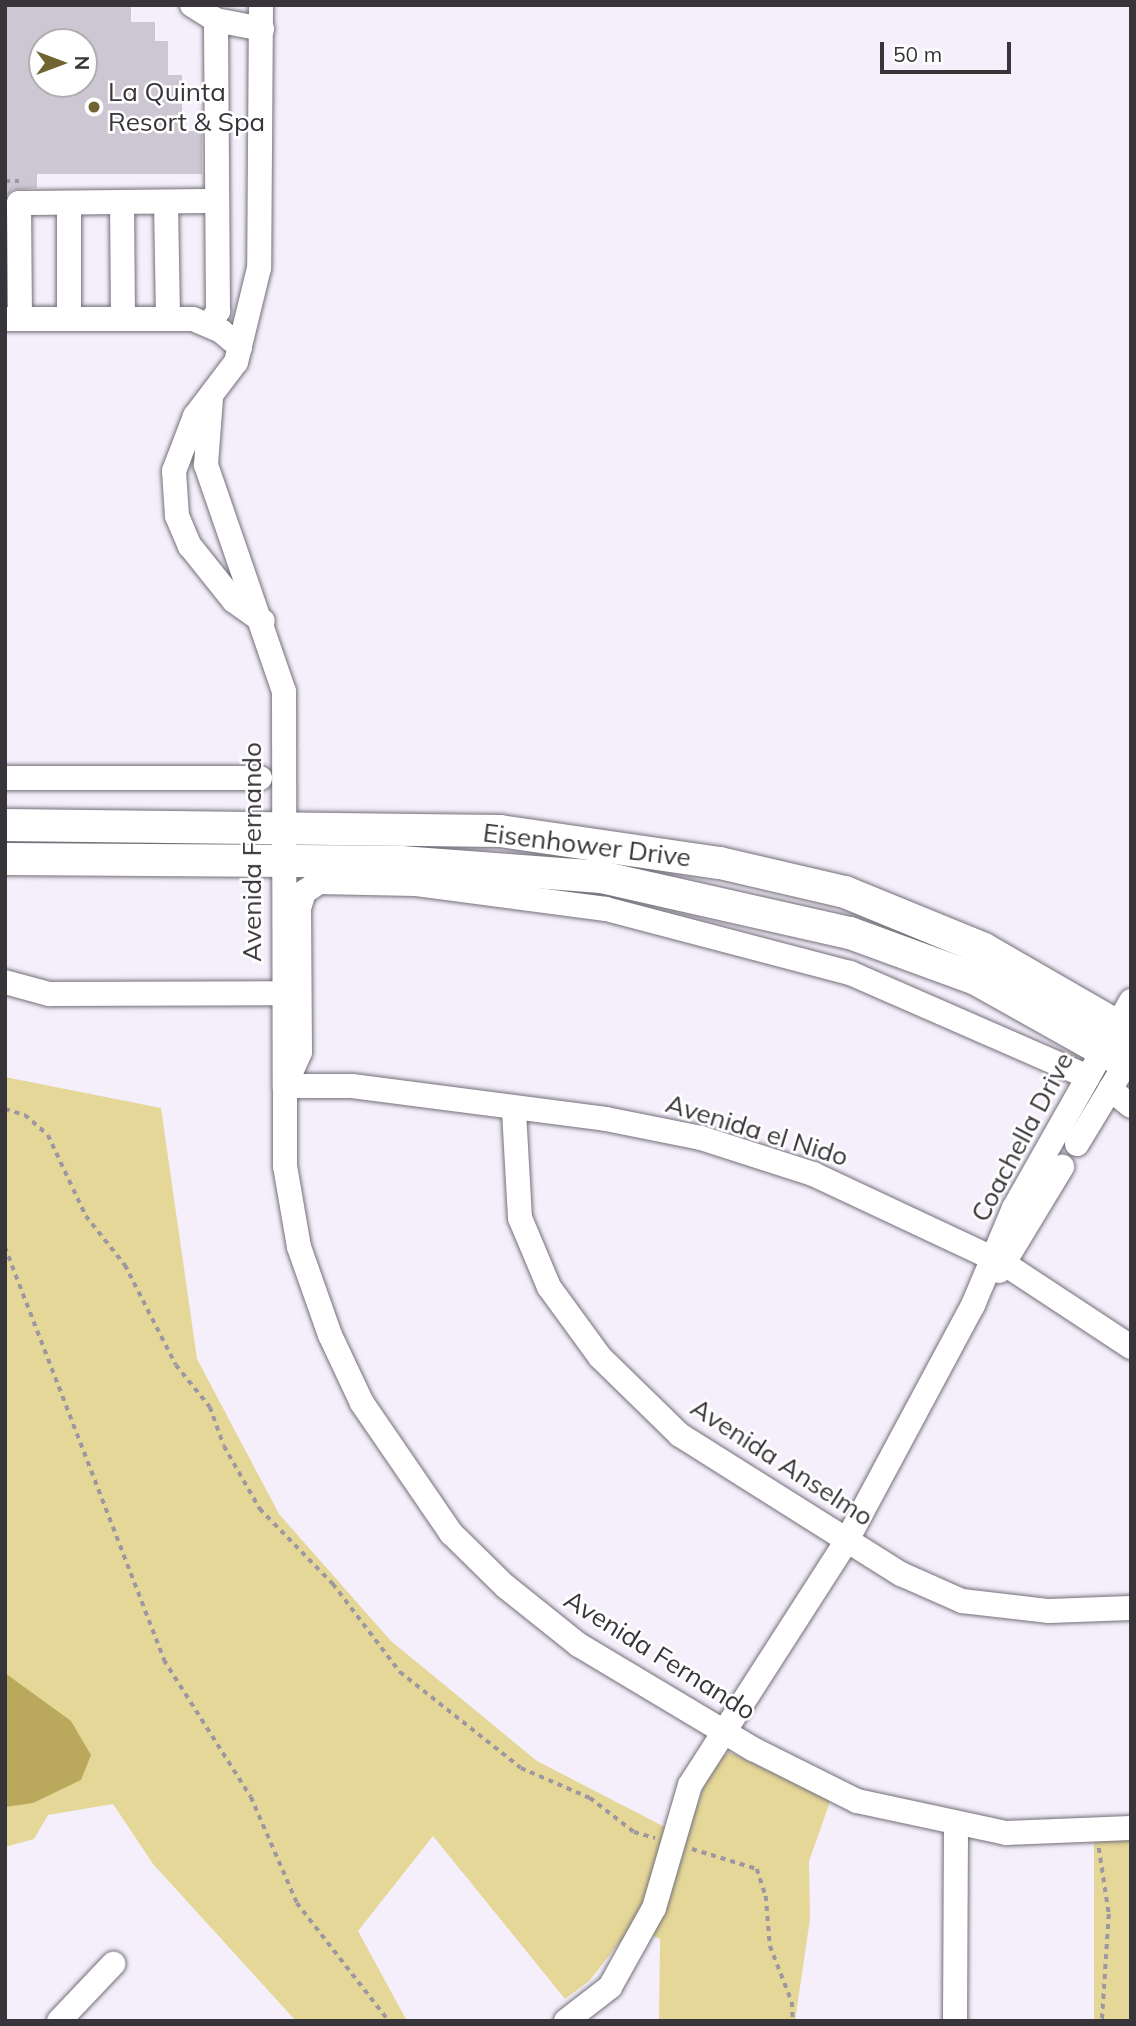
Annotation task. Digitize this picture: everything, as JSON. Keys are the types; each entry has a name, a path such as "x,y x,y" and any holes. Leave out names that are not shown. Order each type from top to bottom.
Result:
{"main road":[{"name":"Eisenhower Drive","path":"5,825 526,834 720,863 845,892 984,950 1122,1048"},
{"name":"Eisenhower Drive","path":"5,859 512,866 601,877 850,933 976,979 1122,1048"}],"street":[{"path":"192,5 216,20 262,17"},
{"name":"Avenida Fernando","path":"262,17 259,268 240,347 211,398 195,416 174,471 180,522 190,546 234,601 263,621"},
{"path":"209,325 218,311 216,20"},
{"path":"217,201 19,203 13,319 168,319 209,325 240,347"},
{"path":"122,202 123,319"},
{"path":"166,202 168,319"},
{"path":"69,203 69,319"},
{"name":"Avenida Fernando","path":"211,398 206,465 219,509 263,621 284,691 281,993 285,1166 299,1247 330,1335 399,1464 451,1533 505,1586 579,1645 723,1727 753,1749 858,1801 956,1825 1006,1833 1131,1828"},
{"path":"180,522 219,509"},
{"path":"5,778 260,778"},
{"name":"Avenida Fernando","path":"285,1086 300,1052 299,908 304,892 319,882 484,891 606,909 726,936 850,973 1088,1077"},
{"path":"5,982 71,995 281,993"},
{"name":"Coachella Drive","path":"566,2021 610,1987 654,1909 690,1785 723,1727 847,1540 1040,1185 1088,1077 1122,1048"},
{"name":"Coachella Drive","path":"1077,1144 1122,1048"},
{"name":"Eisenhower Drive","path":"1122,1048 1131,1106"},
{"name":"Avenida el Nido","path":"285,1086 352,1086 514,1111 606,1119 701,1138 813,1174 999,1261 1131,1347"},
{"name":"Avenida Anselmo","path":"514,1111 520,1218 549,1287 600,1357 680,1435 901,1574 962,1601 1049,1611 1131,1608"},
{"name":"Coachella Drive","path":"1040,1185 1062,1167"},
{"path":"955,2021 956,1825"},
{"path":"59,2021 113,1964"}],"path":[{"path":"5,1109 25,1115 48,1135 86,1216 125,1265 176,1365 210,1408 224,1446 260,1509 333,1584 400,1672 521,1768 590,1798 634,1832 757,1869 766,1896 770,1946 792,2002 793,2021"},
{"path":"5,1247 164,1660 251,1797 297,1903 389,2021"},
{"path":"1098,1842 1109,1914 1102,2021"}],"shaded area":[{"path":"5,1077 161,1108 197,1359 279,1514 391,1641 537,1761 686,1838 711,1766 729,1752 831,1799 809,1861 810,1919 795,2021 659,2021 660,1939 632,1927 589,1981 565,1999 433,1836 358,1931 407,2021 296,2021 153,1864 113,1804 48,1815 34,1839 5,1847"},
{"path":"5,1673 71,1721 91,1755 81,1780 33,1803 5,1807"},
{"path":"1094,1839 1131,1839 1131,2021 1094,2021"}],"building":[{"name":"La Quinta Resort & Spa","path":"5,5 131,5 131,22 155,22 155,41 168,41 168,75 182,75 182,131 202,131 202,174 37,174 37,188 12,190 5,198"}],"place":[{"name":"La Quinta Resort & Spa","path":"94,107"}]}
